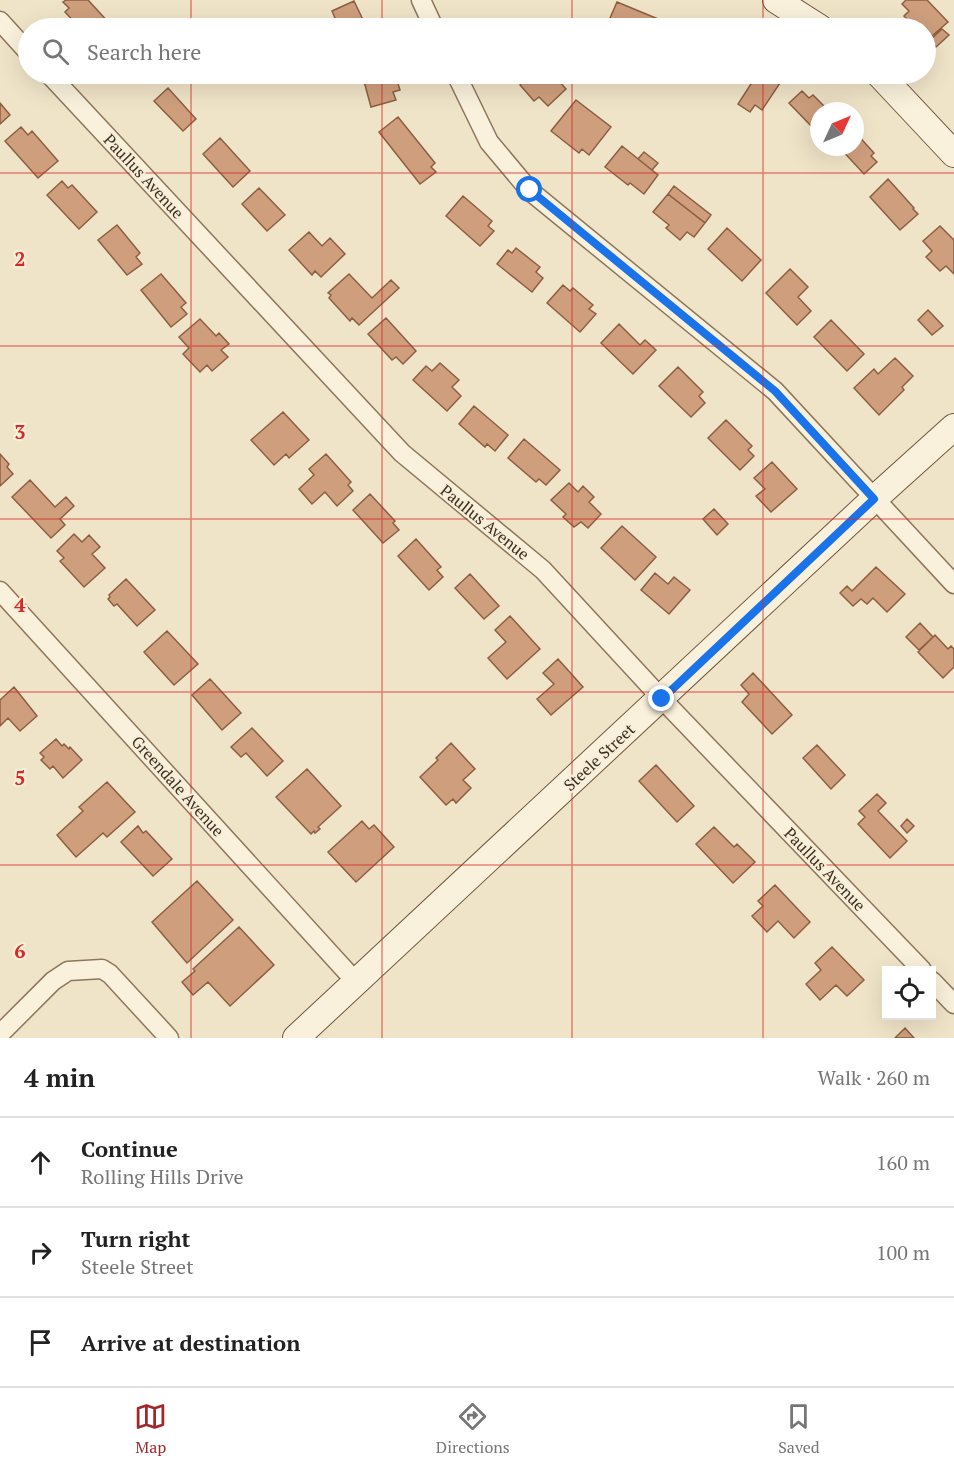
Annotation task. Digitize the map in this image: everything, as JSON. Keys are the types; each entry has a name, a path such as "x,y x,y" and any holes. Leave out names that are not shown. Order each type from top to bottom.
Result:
{"street":[{"path":"421,0 430,18"},
{"path":"776,0 804,18"},
{"path":"0,21 18,41"},
{"name":"Paullus Avenue","path":"58,84 402,453 543,570 662,699 918,966"},
{"path":"461,84 489,142 530,190 775,391 954,584"},
{"path":"888,84 954,154"},
{"name":"Steele Street","path":"296,1038 954,427"},
{"name":"Greendale Avenue","path":"0,591 356,982"},
{"path":"0,1034 53,981 68,971 102,969 110,974 169,1038"},
{"path":"936,985 954,1004"}],"building":[{"path":"88,0 104,18 71,18 65,12 69,8 63,2"},
{"path":"906,0 927,0 948,22 936,32 936,18 906,18 904,16 909,11 902,4"},
{"path":"354,1 362,18 335,18 332,11"},
{"path":"617,2 656,18 610,18"},
{"path":"942,29 949,35 936,47 936,34"},
{"path":"365,84 398,84 400,90 393,92 396,100 371,107"},
{"path":"562,84 566,89 548,106 539,97 534,101 520,85"},
{"path":"751,84 779,84 762,110 755,105 750,112 738,104"},
{"path":"168,88 196,119 183,131 154,101"},
{"path":"802,91 809,98 813,95 820,102 810,102 810,125 789,103"},
{"path":"576,100 611,127 589,155 582,149 579,153 551,131"},
{"path":"0,103 10,115 0,124"},
{"path":"398,117 435,163 431,167 436,172 420,184 379,132"},
{"path":"21,127 28,135 32,131 58,161 38,178 5,141"},
{"path":"220,138 250,171 233,187 203,154"},
{"path":"864,142 874,153 871,156 877,162 864,174 847,156 864,156"},
{"path":"622,146 658,175 644,194 605,167"},
{"path":"644,152 658,163 652,170 638,159"},
{"path":"888,179 918,214 900,230 870,197"},
{"path":"62,181 68,188 72,185 97,212 79,229 47,195"},
{"path":"674,186 711,215 705,223 668,194"},
{"path":"259,188 285,215 267,231 242,204"},
{"path":"668,194 705,223 694,237 687,232 680,240 666,228 669,225 653,212"},
{"path":"463,196 492,221 488,226 494,231 480,246 446,216"},
{"path":"117,225 140,253 136,257 142,264 127,275 98,240"},
{"path":"940,226 954,240 954,274 946,266 940,271 926,257 932,251 923,241"},
{"path":"727,228 761,260 742,281 708,249"},
{"path":"309,232 322,246 330,238 345,254 321,277 315,271 312,275 289,250"},
{"path":"516,248 540,267 536,272 543,278 532,292 497,264 508,250 512,253"},
{"path":"790,269 808,287 798,297 811,311 797,325 766,293"},
{"path":"161,274 186,303 181,307 187,314 171,327 141,290"},
{"path":"349,274 372,298 391,280 399,288 359,325 352,318 350,321 329,298 331,295 328,293"},
{"path":"563,285 570,291 573,288 593,305 589,309 596,314 580,332 547,303"},
{"path":"928,310 943,326 932,335 918,320"},
{"path":"386,318 416,351 403,364 396,357 392,360 368,334"},
{"path":"200,319 216,336 219,333 229,344 221,350 228,357 212,371 207,365 200,372 183,354 189,348 179,337"},
{"path":"831,320 864,354 847,371 814,337"},
{"path":"619,324 640,345 645,340 656,350 633,374 601,343"},
{"path":"895,358 913,376 902,387 904,390 879,415 854,388 874,369 878,374"},
{"path":"440,363 459,380 452,387 461,396 447,411 413,380 426,366 432,371"},
{"path":"678,367 703,392 699,396 705,403 691,417 659,386"},
{"path":"474,406 508,435 495,451 487,444 485,447 459,424"},
{"path":"283,412 309,440 289,458 286,454 274,465 251,440"},
{"path":"726,420 752,446 748,450 754,456 740,470 708,438"},
{"path":"524,439 560,470 546,485 539,479 536,482 508,458"},
{"path":"0,454 9,464 7,467 13,474 0,486"},
{"path":"326,454 351,482 348,485 353,491 337,506 325,492 312,504 299,489 314,475 309,469"},
{"path":"772,462 797,489 771,512 756,496 765,489 754,478"},
{"path":"30,480 55,507 66,497 74,506 60,519 65,525 51,538 12,497"},
{"path":"569,483 578,492 583,486 594,497 589,502 601,514 588,528 581,522 574,527 563,517 566,514 551,500"},
{"path":"370,494 395,521 393,523 399,530 383,543 353,510"},
{"path":"714,509 728,524 717,535 703,519"},
{"path":"622,526 656,557 635,580 601,548"},
{"path":"74,534 82,542 89,535 100,547 92,554 105,568 84,587 60,561 64,558 57,551"},
{"path":"416,539 441,567 437,570 443,577 429,590 398,556"},
{"path":"876,567 905,594 887,612 873,598 867,604 861,599 853,606 840,593 847,586 852,591"},
{"path":"655,573 668,584 674,577 690,590 669,614 641,590"},
{"path":"470,574 499,606 484,619 455,588"},
{"path":"126,579 155,610 137,626 117,604 114,606 108,599 109,595"},
{"path":"510,616 540,649 507,679 488,658 506,642 495,630"},
{"path":"920,623 933,637 919,650 906,637"},
{"path":"167,631 198,664 174,685 144,652"},
{"path":"935,635 948,649 951,646 954,649 954,667 943,678 918,652"},
{"path":"558,659 583,687 551,715 537,699 554,684 543,673"},
{"path":"753,673 792,715 772,734 742,702 749,694 741,685"},
{"path":"210,679 241,713 222,730 192,695"},
{"path":"14,687 37,716 20,731 8,718 0,726 0,700"},
{"path":"252,728 283,761 267,776 246,753 241,757 231,747"},
{"path":"56,739 62,746 64,744 69,749 70,747 82,760 63,778 53,766 50,769 41,760 44,757 40,753"},
{"path":"451,743 475,769 463,780 471,788 456,803 453,799 446,805 420,777 438,760 436,758"},
{"path":"817,745 845,775 831,789 803,758"},
{"path":"656,765 694,806 677,822 639,781"},
{"path":"307,769 341,806 318,827 320,829 311,834 276,797"},
{"path":"107,782 135,812 107,837 103,833 76,857 57,835 83,811 79,807"},
{"path":"877,794 886,803 878,811 907,841 890,858 858,824 865,817 859,811"},
{"path":"907,819 914,826 907,833 901,826"},
{"path":"362,821 369,829 374,825 394,847 356,882 328,852"},
{"path":"138,826 143,833 146,831 172,859 153,876 121,842"},
{"path":"714,827 734,847 737,844 755,862 733,883 696,844"},
{"path":"197,881 233,920 187,963 152,922"},
{"path":"775,885 810,922 794,938 778,921 767,932 752,916 763,906 758,901"},
{"path":"239,927 274,965 230,1006 208,982 193,995 182,982"},
{"path":"832,947 864,980 847,996 836,985 820,1000 806,984 821,970 815,963"},
{"path":"905,1028 914,1038 895,1038"}],"route":[{"path":"530,190 775,391 874,499 662,699"}]}
